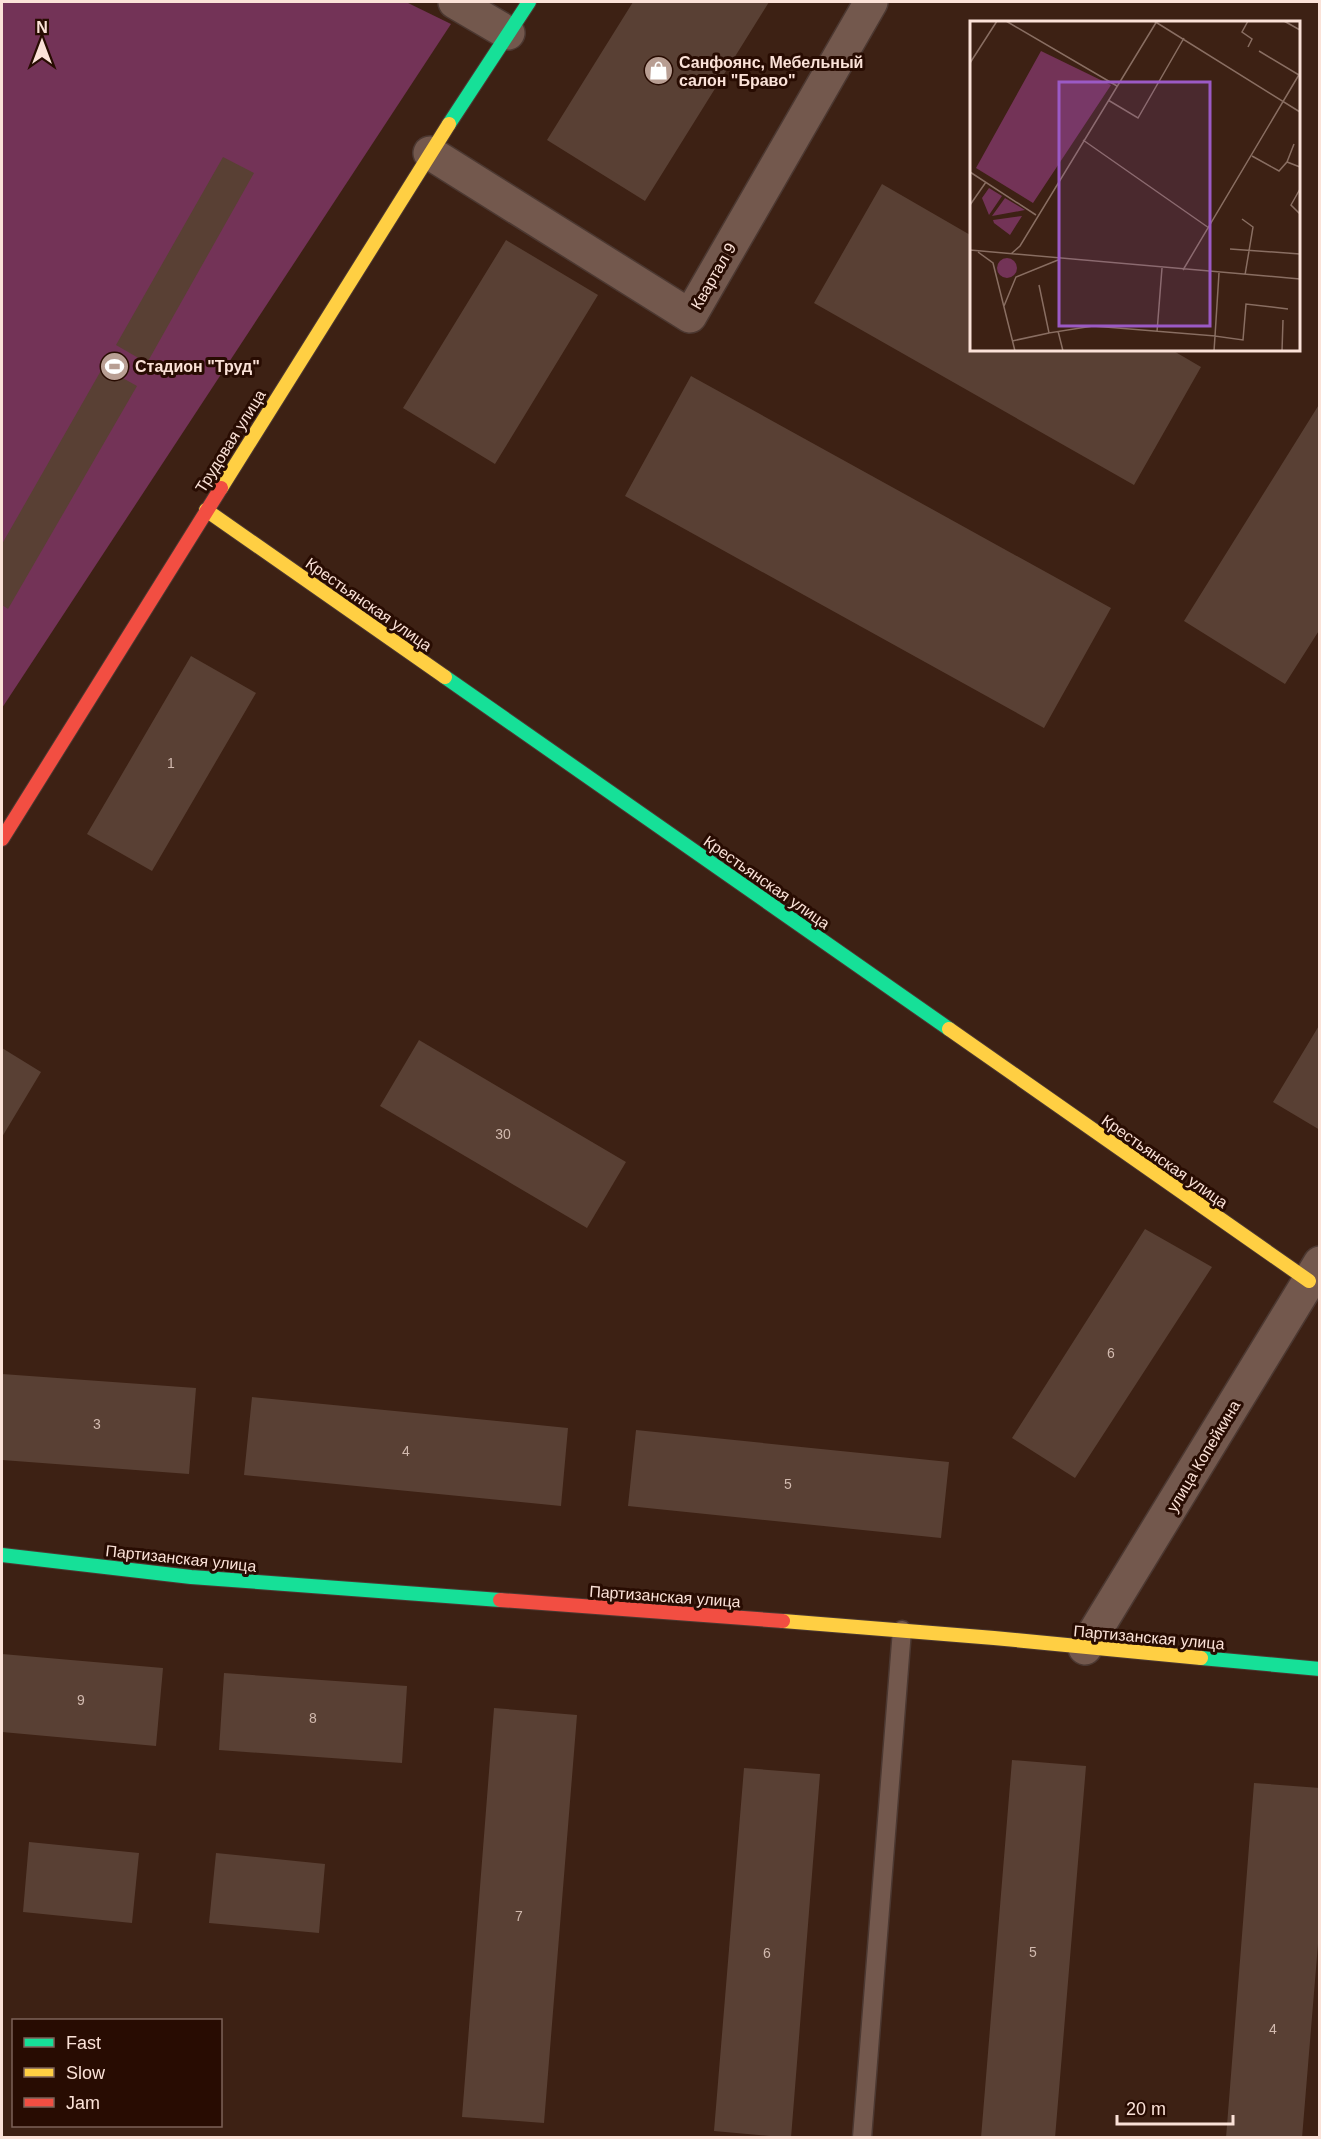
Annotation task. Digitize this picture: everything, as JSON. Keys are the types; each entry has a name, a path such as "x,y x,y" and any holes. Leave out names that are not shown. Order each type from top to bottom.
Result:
{"street":[{"path":"455,2 508,33"},
{"name":"Трудовая улица","path":"2,839 430,153 529,2"},
{"name":"Квартал 9","path":"430,153 690,316 871,2"},
{"name":"Крестьянская улица","path":"206,510 1314,1272"},
{"name":"улица Копейкина","path":"1085,1648 1314,1272"},
{"name":"Партизанская улица","path":"4,1556 191,1577 902,1630 1320,1669"}],"lane":[{"path":"862,2138 902,1630"}],"shaded area":[{"name":"Стадион \"Труд\"","path":"2,2 406,2 451,24 2,708"}],"building":[{"name":"Санфоянс, Мебельный салон \"Браво\"","path":"633,2 769,2 645,201 547,140"},
{"path":"223,157 254,173 147,363 116,345"},
{"path":"882,184 970,235 970,351 1174,351 1201,367 1134,485 814,303"},
{"path":"506,240 598,295 495,464 403,408"},
{"path":"103,367 137,386 8,609 2,605 2,544"},
{"path":"691,376 1111,608 1044,728 625,496"},
{"path":"1320,403 1320,629 1285,684 1184,621"},
{"path":"191,656 256,693 152,871 87,834"},
{"path":"1320,1024 1320,1130 1273,1102"},
{"path":"419,1040 626,1162 587,1228 380,1106"},
{"path":"2,1048 41,1072 2,1137"},
{"path":"1145,1229 1212,1267 1075,1478 1012,1438"},
{"path":"2,1374 196,1388 189,1474 2,1460"},
{"path":"252,1397 568,1428 561,1506 244,1475"},
{"path":"636,1430 949,1462 941,1538 628,1506"},
{"path":"2,1654 163,1668 156,1746 2,1732"},
{"path":"224,1673 407,1686 402,1763 219,1750"},
{"path":"494,1708 577,1715 544,2123 462,2117"},
{"path":"1012,1760 1086,1766 1055,2138 981,2138"},
{"path":"744,1768 820,1774 791,2138 714,2131"},
{"path":"1254,1783 1320,1788 1320,1920 1302,2138 1226,2138"},
{"path":"29,1842 139,1853 132,1923 23,1912"},
{"path":"216,1853 325,1864 319,1933 209,1923"}],"traffic: fast":[{"path":"449,124 529,2"},
{"path":"445,677 949,1029"},
{"path":"2,1555 191,1577 500,1600"},
{"path":"1201,1658 1320,1669"}],"traffic: slow":[{"path":"221,488 449,124"},
{"path":"206,510 445,677"},
{"path":"949,1029 1309,1281"},
{"path":"783,1621 1201,1658"}],"traffic: jam":[{"path":"2,839 221,488"},
{"path":"500,1600 783,1621"}],"place":[{"name":"Санфоянс, Мебельный салон \"Браво\"","path":"658,71"},
{"name":"Стадион \"Труд\"","path":"114,366"}]}
